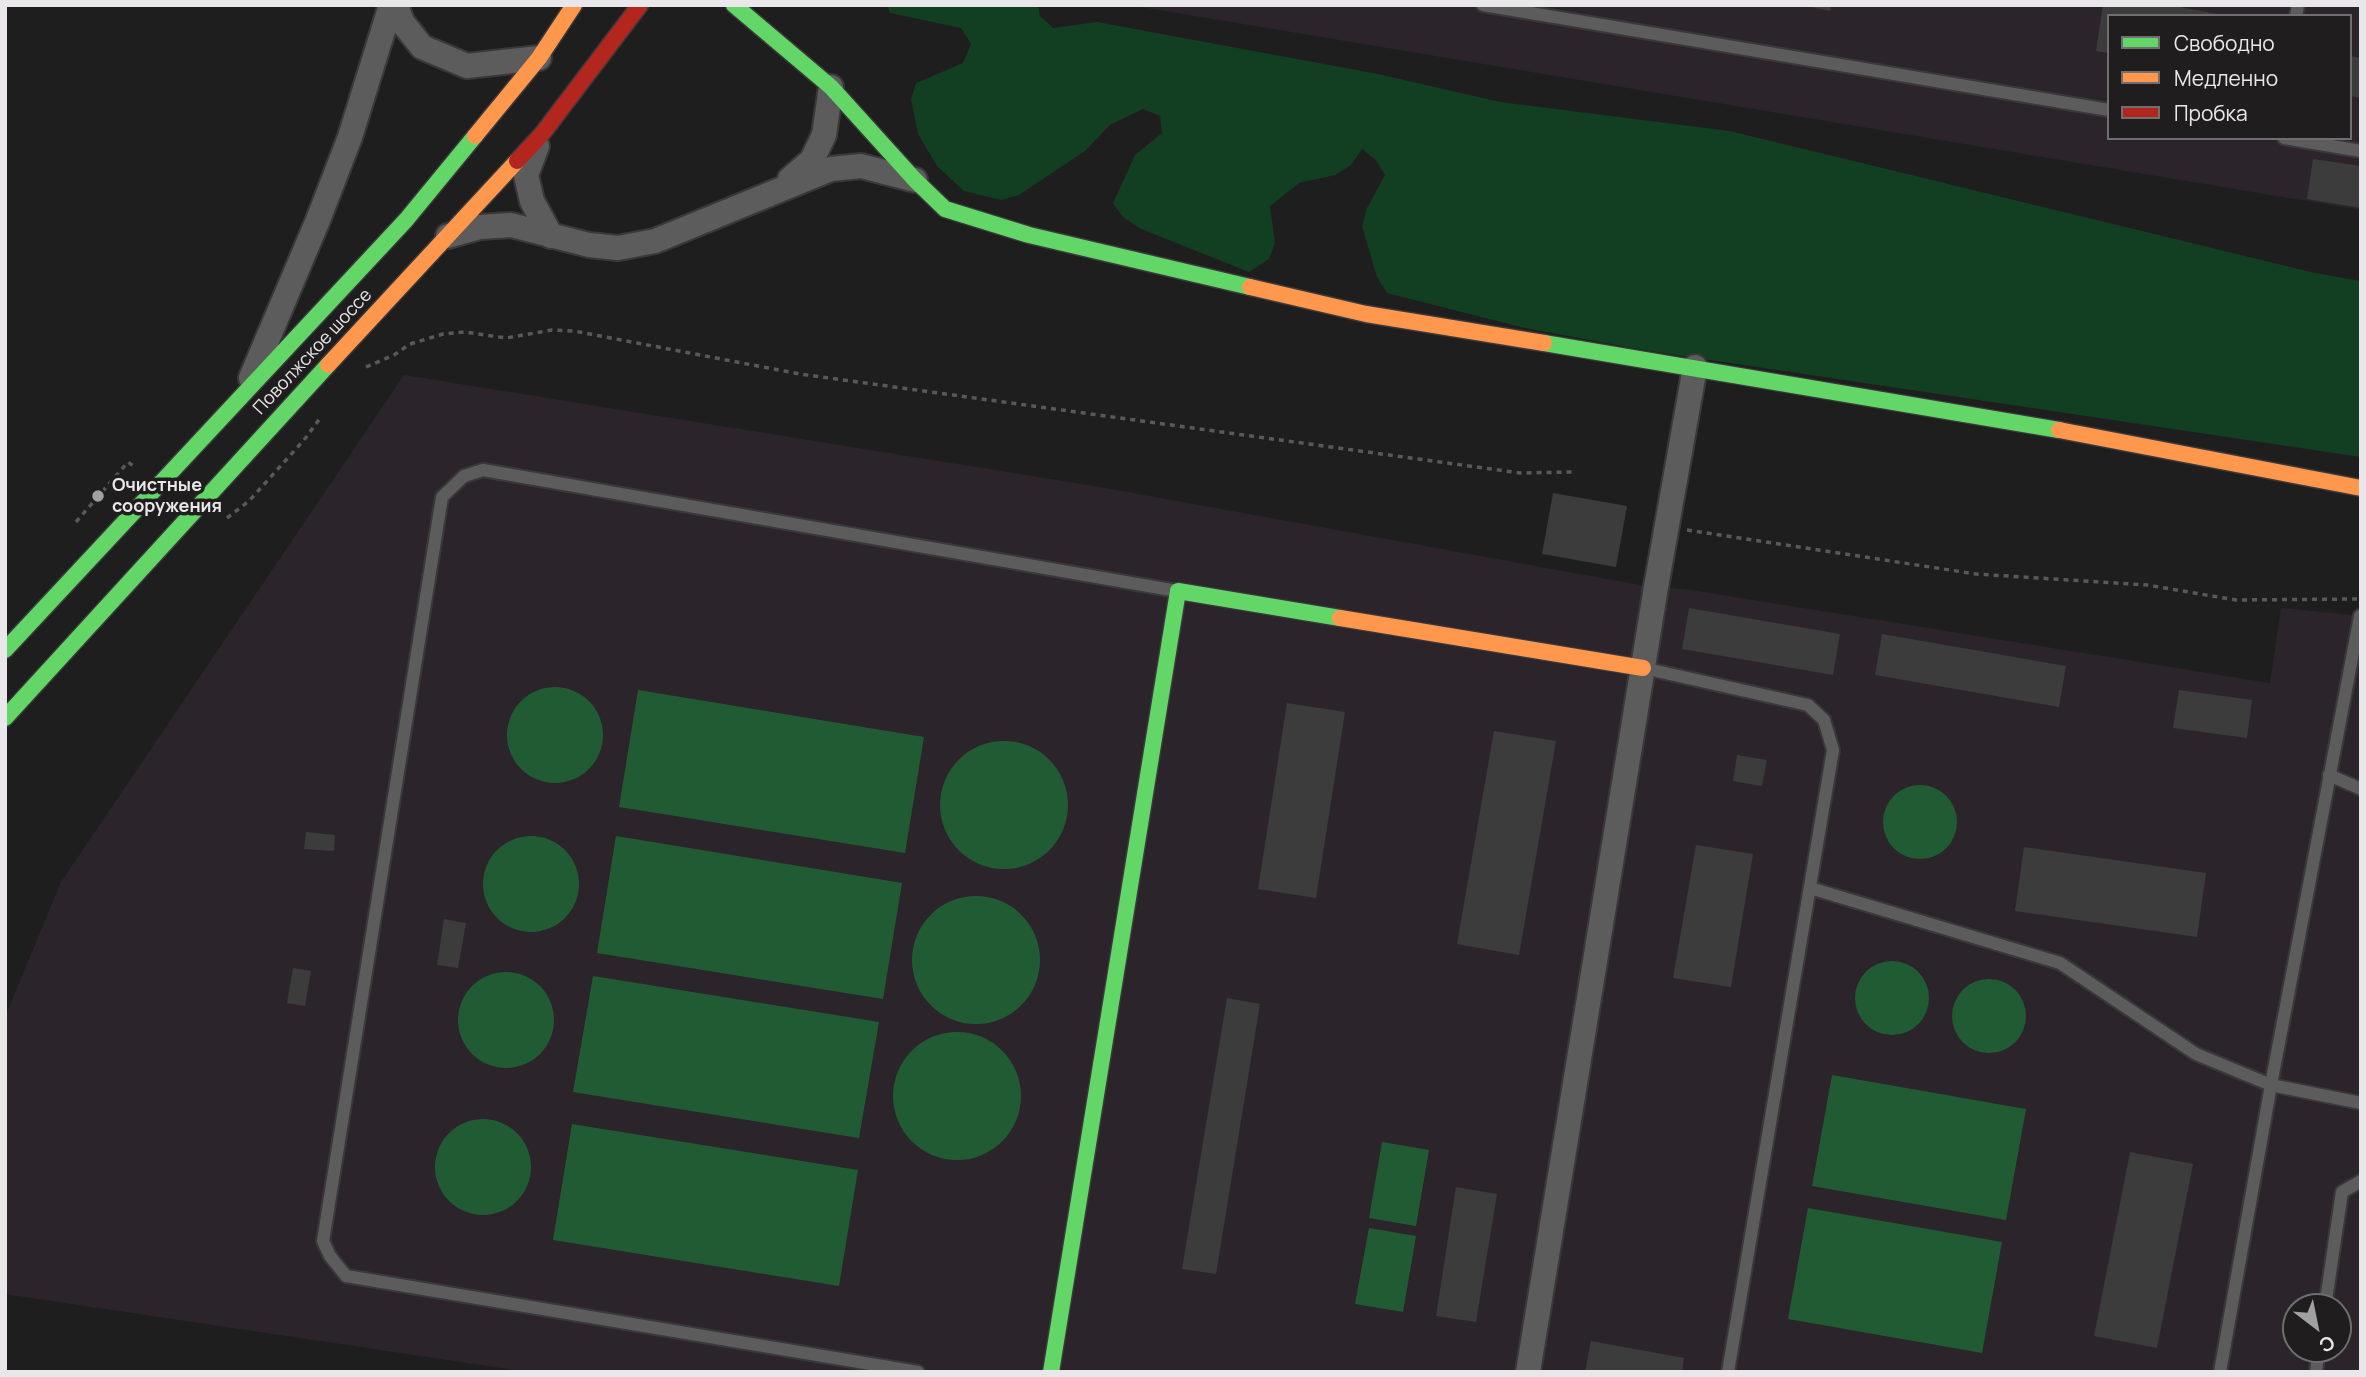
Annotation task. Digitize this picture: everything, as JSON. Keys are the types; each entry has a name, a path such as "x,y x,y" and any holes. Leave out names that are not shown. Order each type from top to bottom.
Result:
{"street":[{"path":"393,5 402,22 422,47 467,66 539,58"},
{"path":"242,397 318,220 393,5"},
{"name":"Поволжское шоссе","path":"5,650 406,220 539,58 574,5"},
{"name":"Поволжское шоссе","path":"5,718 444,237 542,134 640,5"},
{"path":"734,5 831,87 915,180 945,209 1056,241 1366,314 2014,421 2361,488"},
{"path":"775,190 813,160 824,135 831,87"},
{"path":"542,134 526,175 532,201 551,236"},
{"path":"444,237 480,227 511,225 589,245 618,248 643,243 697,225 775,190 831,169 861,166 915,180"},
{"path":"1528,1372 1695,367"},
{"path":"1051,1372 1178,592 1643,668"}],"lane":[{"path":"1483,5 2107,110"},
{"path":"2296,140 2361,151"},
{"path":"918,1372 346,1276 330,1256 323,1241 442,497 464,476 483,470 1178,592"},
{"path":"2220,1372 2271,1085 2360,616"},
{"path":"1643,668 1808,705 1824,720 1833,750 1728,1372"},
{"path":"2329,775 2361,789"},
{"path":"1810,888 2060,963 2196,1054 2271,1085 2361,1103"},
{"path":"2327,1293 2342,1192 2361,1181"}],"path":[{"path":"365,368 394,355 410,344 443,334 465,332 506,338 552,330 574,331 800,374 1520,473 1573,472"},
{"path":"227,518 249,501 304,440 327,408"},
{"path":"76,522 128,462 136,468"},
{"path":"1667,527 1976,574 2147,585 2236,600 2361,599"}],"shaded area":[{"path":"887,5 1038,5 1040,16 1053,28 1097,22 1378,74 1500,102 1730,131 2315,273 2361,281 2361,457 1643,350 1525,328 1387,293 1377,277 1362,226 1367,208 1385,175 1376,160 1362,149 1351,165 1335,175 1299,183 1270,206 1275,243 1269,259 1249,272 1139,228 1123,217 1113,203 1135,155 1162,133 1160,116 1143,109 1110,125 1085,151 1019,195 1001,200 964,191 937,166 918,134 911,99 916,83 963,63 971,44 961,28 890,13"},
{"path":"1129,5 2361,5 2361,210"},
{"path":"404,375 1094,486 1646,586 1691,590 2270,683 2281,608 2361,616 2361,1372 528,1372 5,1294 5,1017 61,882"},
{"path":"555,687 573,690 589,701 600,717 603,735 600,753 589,769 573,780 555,783 537,780 521,769 510,753 507,735 510,717 521,701 537,690"},
{"path":"638,690 924,737 905,853 619,807"},
{"path":"1004,741 1028,746 1049,760 1063,781 1068,805 1063,829 1049,850 1028,864 1004,869 980,864 959,850 945,829 940,805 945,781 959,760 980,746"},
{"path":"1913,785 1927,785 1941,791 1951,801 1957,822 1955,836 1941,853 1927,859 1913,859 1899,853 1889,843 1883,829 1883,815 1889,801 1899,791"},
{"path":"531,836 549,839 565,850 576,866 579,884 576,902 565,918 549,929 531,932 513,929 497,918 486,902 483,884 486,866 497,850 513,839"},
{"path":"616,836 902,883 883,999 597,953"},
{"path":"976,896 1000,901 1021,915 1035,936 1040,960 1035,984 1021,1005 1000,1019 976,1024 952,1019 931,1005 917,984 912,960 917,936 931,915 952,901"},
{"path":"1885,961 1899,961 1913,967 1923,977 1929,998 1927,1012 1913,1029 1899,1035 1885,1035 1871,1029 1861,1019 1855,1005 1855,991 1861,977 1871,967"},
{"path":"506,972 524,975 540,986 551,1002 554,1020 551,1038 540,1054 524,1065 506,1068 488,1065 472,1054 461,1038 458,1020 461,1002 472,986 488,975"},
{"path":"593,976 879,1022 859,1138 573,1092"},
{"path":"1982,979 1996,979 2010,985 2020,995 2026,1016 2024,1030 2010,1047 1996,1053 1982,1053 1968,1047 1958,1037 1952,1023 1952,1009 1958,995 1968,985"},
{"path":"957,1032 981,1037 1002,1051 1016,1072 1021,1096 1016,1120 1002,1141 981,1155 957,1160 933,1155 912,1141 898,1120 893,1096 898,1072 912,1051 933,1037"},
{"path":"1832,1075 2026,1109 2006,1220 1812,1186"},
{"path":"483,1119 501,1122 517,1133 528,1149 531,1167 528,1185 517,1201 501,1212 483,1215 465,1212 449,1201 438,1185 435,1167 438,1149 449,1133 465,1122"},
{"path":"572,1124 858,1170 839,1286 553,1240"},
{"path":"1382,1142 1429,1150 1416,1226 1369,1218"},
{"path":"1808,1208 2002,1242 1982,1353 1788,1319"},
{"path":"1369,1228 1416,1236 1403,1312 1355,1304"}],"building":[{"path":"1801,5 1831,5 1830,11"},
{"path":"2103,5 2170,5 2217,14 2107,14 2107,53 2096,51"},
{"path":"2352,56 2361,58 2361,98 2352,96"},
{"path":"2313,159 2361,166 2361,208 2307,199"},
{"path":"1553,493 1627,506 1616,567 1542,554"},
{"path":"1689,608 1840,634 1833,675 1682,649"},
{"path":"1882,634 2066,666 2059,707 1875,675"},
{"path":"2179,690 2252,700 2247,738 2173,728"},
{"path":"1287,703 1345,712 1316,898 1258,889"},
{"path":"1494,731 1556,741 1519,955 1457,944"},
{"path":"1737,755 1767,760 1762,786 1733,781"},
{"path":"306,832 335,835 334,851 304,849"},
{"path":"1696,845 1753,854 1731,987 1673,978"},
{"path":"2024,847 2206,873 2197,937 2015,911"},
{"path":"444,919 466,923 458,968 437,965"},
{"path":"293,968 311,971 305,1006 287,1003"},
{"path":"1227,998 1260,1004 1216,1274 1182,1269"},
{"path":"2130,1152 2193,1164 2157,1348 2094,1336"},
{"path":"1456,1187 1497,1194 1476,1322 1436,1316"},
{"path":"1591,1341 1684,1358 1682,1372 1585,1372"}],"traffic: fast":[{"path":"734,5 831,87 915,180 945,209 1029,235 1250,287"},
{"path":"5,650 406,220 475,136"},
{"path":"1544,343 2059,430"},
{"path":"5,718 328,365"},
{"path":"1051,1372 1178,591 1340,618"}],"traffic: slow":[{"path":"475,136 539,58 574,5"},
{"path":"328,365 517,161"},
{"path":"1250,287 1366,314 1544,343"},
{"path":"2059,430 2361,488"},
{"path":"1340,618 1643,668"}],"traffic: jam":[{"path":"517,161 542,134 640,5"}],"place":[{"name":"Очистные сооружения","path":"98,496"}]}
